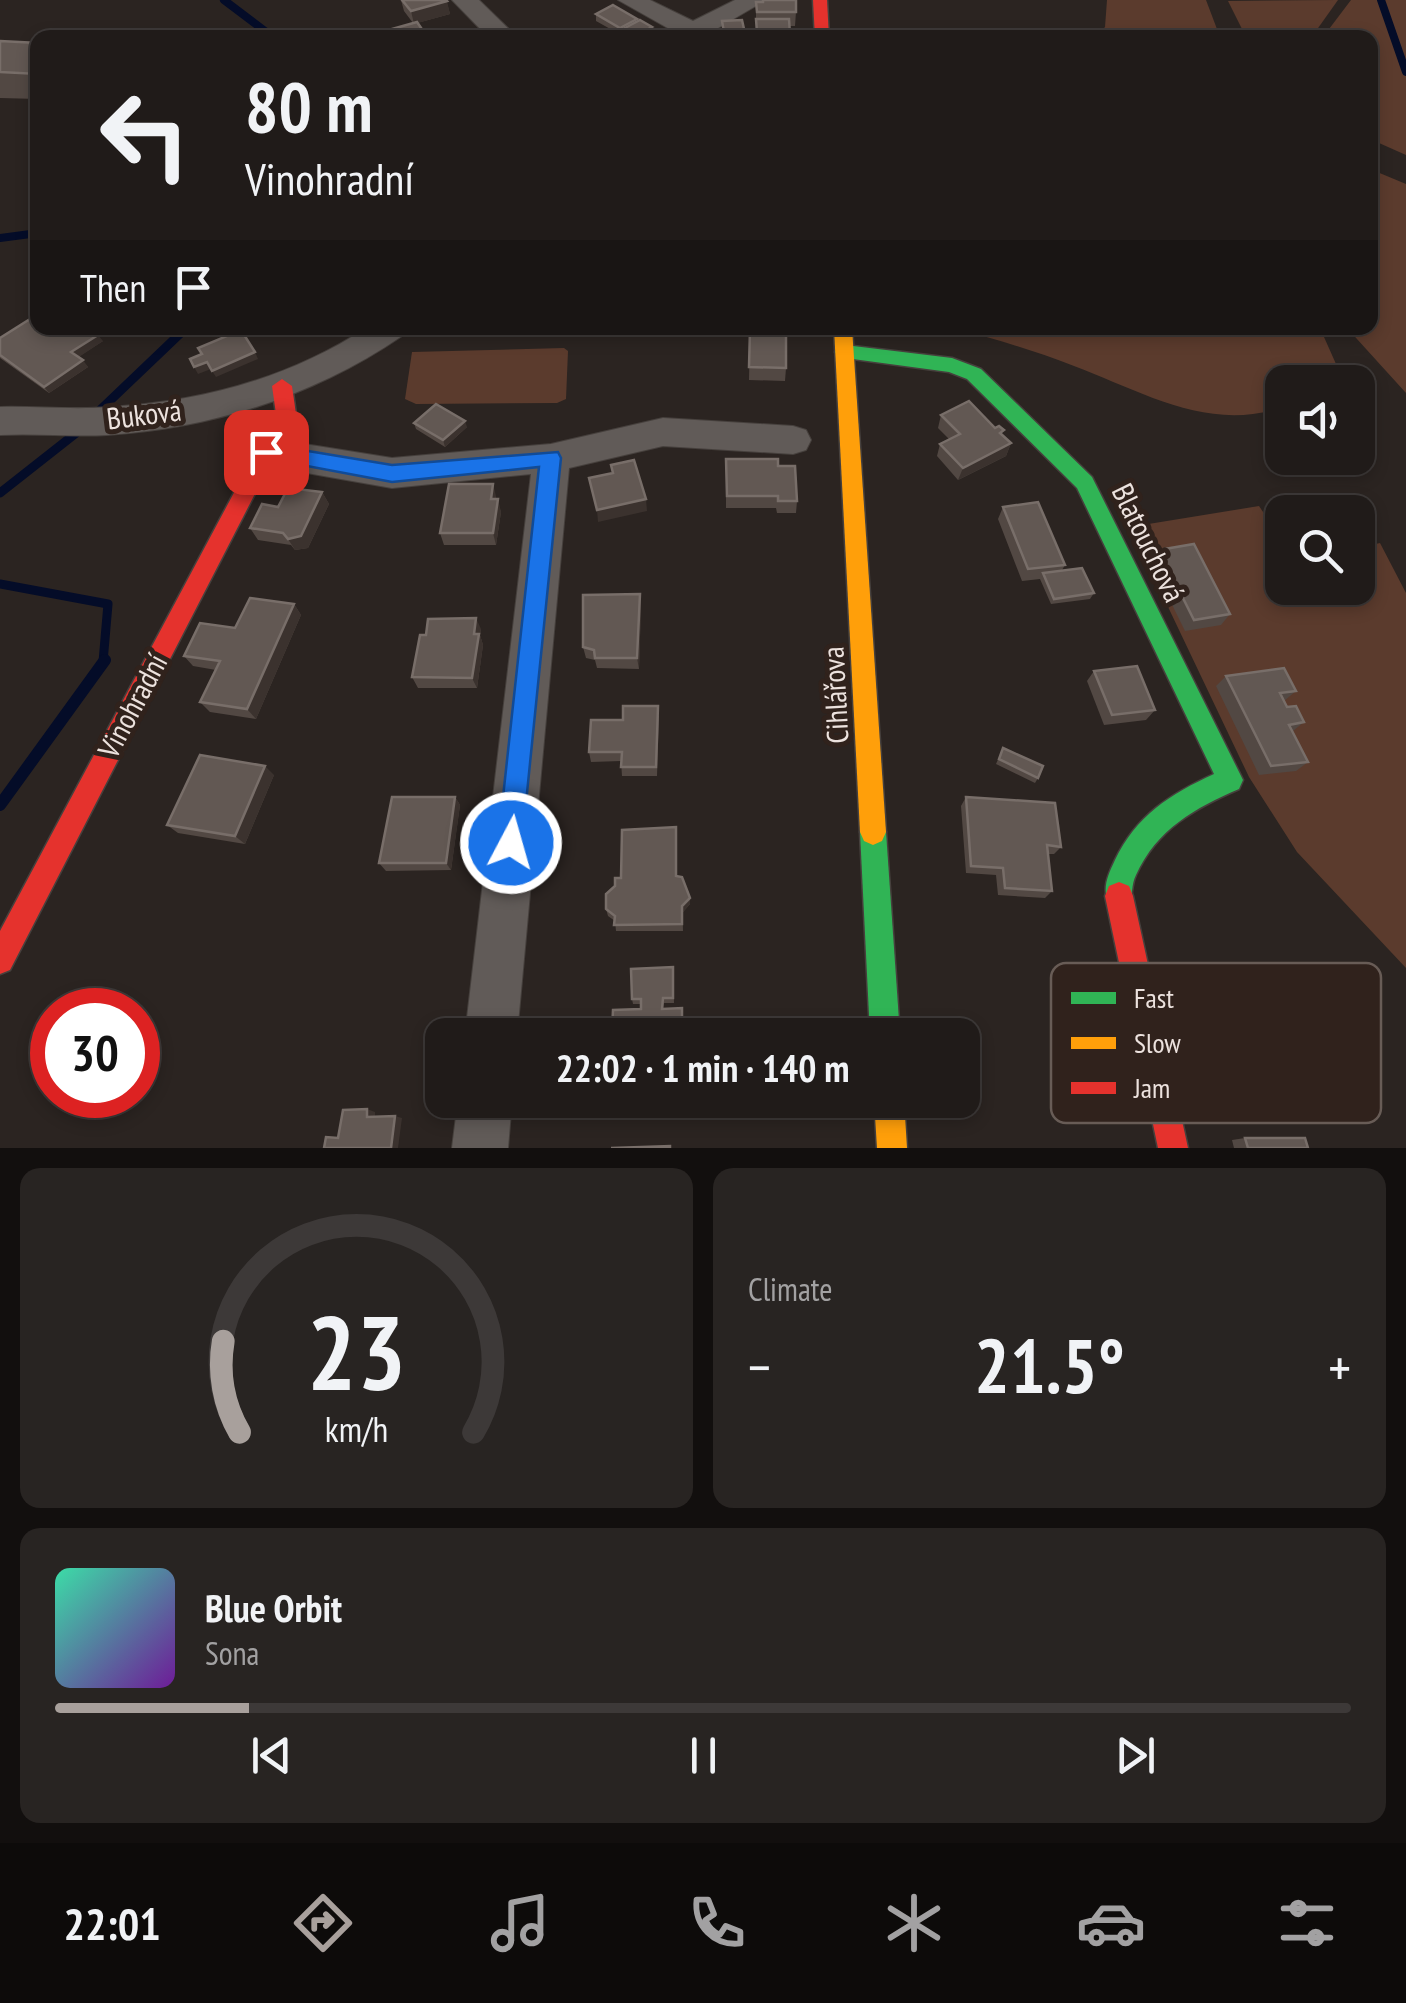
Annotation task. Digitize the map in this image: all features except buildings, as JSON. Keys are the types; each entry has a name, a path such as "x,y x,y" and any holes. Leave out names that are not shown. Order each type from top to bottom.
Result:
{"street":[{"path":"464,0 497,30"},
{"path":"630,0 679,30"},
{"path":"694,30 754,0"},
{"path":"820,0 822,30"},
{"name":"Buková","path":"0,421 106,422 161,417 315,374 379,335"},
{"name":"Cihlářova","path":"844,335 885,1018"},
{"name":"Blatouchová","path":"845,352 952,365 974,374 1085,483 1230,780 1177,803 1141,835 1117,886 1133,963"},
{"name":"Vinohradní","path":"0,960 286,414 282,386"},
{"path":"266,452 392,473 550,458 663,432 793,440"},
{"path":"494,1018 550,458"},
{"path":"480,1148 483,1118"},
{"path":"890,1118 892,1148"},
{"name":"Blatouchová","path":"1168,1123 1173,1148"}],"shaded area":[{"path":"1107,0 1206,0 1217,30 1102,30"},
{"path":"1338,0 1317,30 1242,30 1228,1"},
{"path":"1351,0 1406,0 1406,155 1378,143 1378,30 1328,30"},
{"path":"1378,172 1406,184 1406,393 1353,335 1378,335"},
{"path":"979,335 1323,335 1336,365 1265,365 1265,411 1228,415 1176,406 1045,355"},
{"path":"564,348 568,351 566,399 557,403 416,404 405,399 412,352"},
{"path":"1259,506 1265,515 1265,605 1375,605 1375,544 1380,543 1406,593 1406,968 1297,852 1249,777 1130,527"}],"waterway":[{"path":"224,0 263,30"},
{"path":"1381,0 1406,72"},
{"path":"0,238 30,234"},
{"path":"97,413 179,335"},
{"path":"0,493 80,430"},
{"path":"0,584 108,604 103,662"},
{"path":"0,805 105,660"}],"traffic: fast":[{"path":"845,352 952,365 974,374 1085,483 1230,780 1184,802 1147,831 1122,874 1119,896"},
{"path":"873,832 884,1018"}],"traffic: slow":[{"path":"843,335 873,832"},
{"path":"890,1118 892,1148"}],"traffic: jam":[{"path":"820,0 822,30"},
{"path":"0,960 286,414 282,386"},
{"path":"1119,896 1133,963"},
{"path":"1168,1123 1173,1148"}],"route":[{"path":"266,452 392,473 550,458 511,843"}]}
